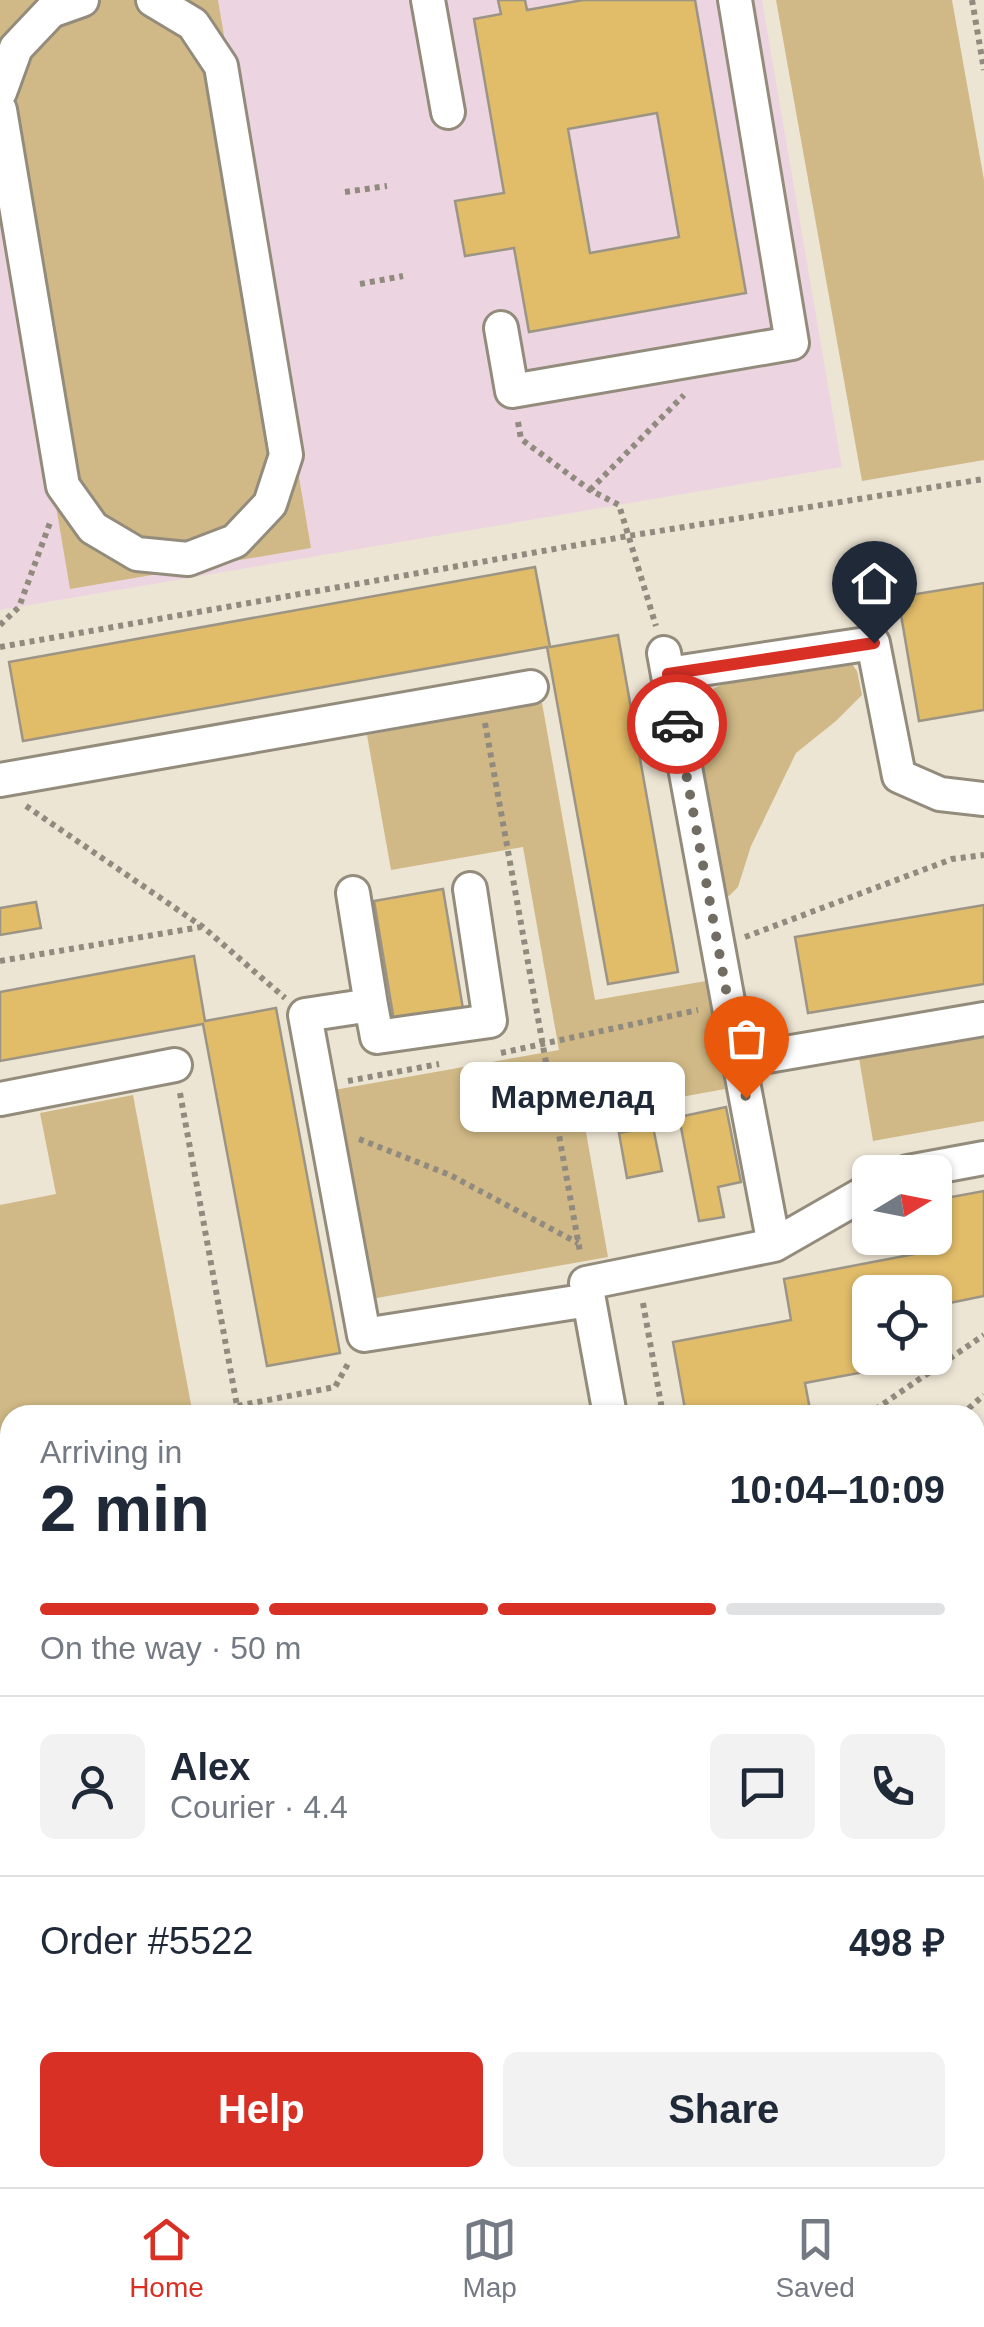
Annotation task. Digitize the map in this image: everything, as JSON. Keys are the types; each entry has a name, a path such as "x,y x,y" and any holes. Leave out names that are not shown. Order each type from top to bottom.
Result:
{"street":[{"path":"0,92 16,48 51,12 82,0"},
{"path":"0,110 63,486 93,528 137,554 188,559 235,541 270,504 286,456 222,66 194,24 153,0"},
{"path":"428,0 448,112"},
{"path":"502,328 512,391 792,343 735,0"},
{"path":"774,1246 666,663 874,643 899,776 940,794 984,799"},
{"path":"8,789 530,688"},
{"path":"353,893 376,1037 490,1021 470,889"},
{"path":"372,1005 305,1015 364,1335 587,1291 638,1272 774,1246 852,1200"},
{"path":"739,1062 984,1019"},
{"path":"0,1099 175,1065"},
{"path":"952,1164 984,1158"},
{"path":"587,1291 608,1405"}],"path":[{"path":"972,0 984,70"},
{"path":"345,192 387,186"},
{"path":"360,284 403,276"},
{"path":"590,490 724,355"},
{"path":"512,391 521,439 590,490 619,504 666,663"},
{"path":"0,647 628,536 984,479"},
{"path":"0,625 19,607 63,486"},
{"path":"480,696 587,1291"},
{"path":"8,789 203,927 305,1015"},
{"path":"718,946 952,858 984,855"},
{"path":"0,961 203,927"},
{"path":"488,1056 729,1003"},
{"path":"319,1086 450,1062"},
{"path":"175,1065 237,1405"},
{"path":"326,1127 450,1175 579,1243"},
{"path":"638,1272 661,1405"},
{"path":"261,1405 335,1386 364,1335"},
{"path":"882,1405 984,1335"}],"shaded area":[{"path":"0,0 762,0 842,467 0,610"},
{"path":"0,0 218,0 311,548 70,589 0,175"},
{"path":"776,0 952,0 984,180 984,460 862,481"},
{"path":"849,660 857,671 862,695 796,753 751,846 738,887 729,896 718,893 695,735 704,701 720,685 736,680"},
{"path":"542,703 595,1000 706,981 725,1089 583,1115 608,1257 371,1299 334,1090 559,1050 523,847 391,870 367,735"},
{"path":"984,1029 984,1121 873,1141 858,1052"},
{"path":"133,1095 191,1405 0,1405 0,1205 56,1194 40,1113"}],"building":[{"path":"498,0 525,0 527,10 583,0 695,0 746,293 529,332 514,248 465,256 455,201 504,193 474,19 501,14","holes":["657,113 679,237 590,253 568,129"]},
{"path":"535,567 550,647 618,635 678,972 608,984 547,647 23,741 9,662"},
{"path":"984,583 984,710 919,721 898,597"},
{"path":"443,889 463,1009 394,1021 374,901"},
{"path":"36,902 41,928 0,935 0,908"},
{"path":"984,905 984,984 808,1013 795,937"},
{"path":"194,956 205,1021 276,1008 340,1353 267,1366 203,1024 0,1061 0,992"},
{"path":"726,1107 741,1182 718,1187 724,1217 699,1221 679,1117"},
{"path":"653,1127 662,1171 627,1178 619,1133"},
{"path":"984,1191 984,1296 952,1303 952,1275 852,1275 852,1374 805,1383 809,1405 684,1405 673,1342 791,1320 784,1279 910,1255 952,1255 952,1197"}],"way so far":[{"path":"677,724 746,1098"}],"place":[{"name":"Мармелад","path":"746,1098"}],"route":[{"path":"677,724 668,674 874,643"}]}
